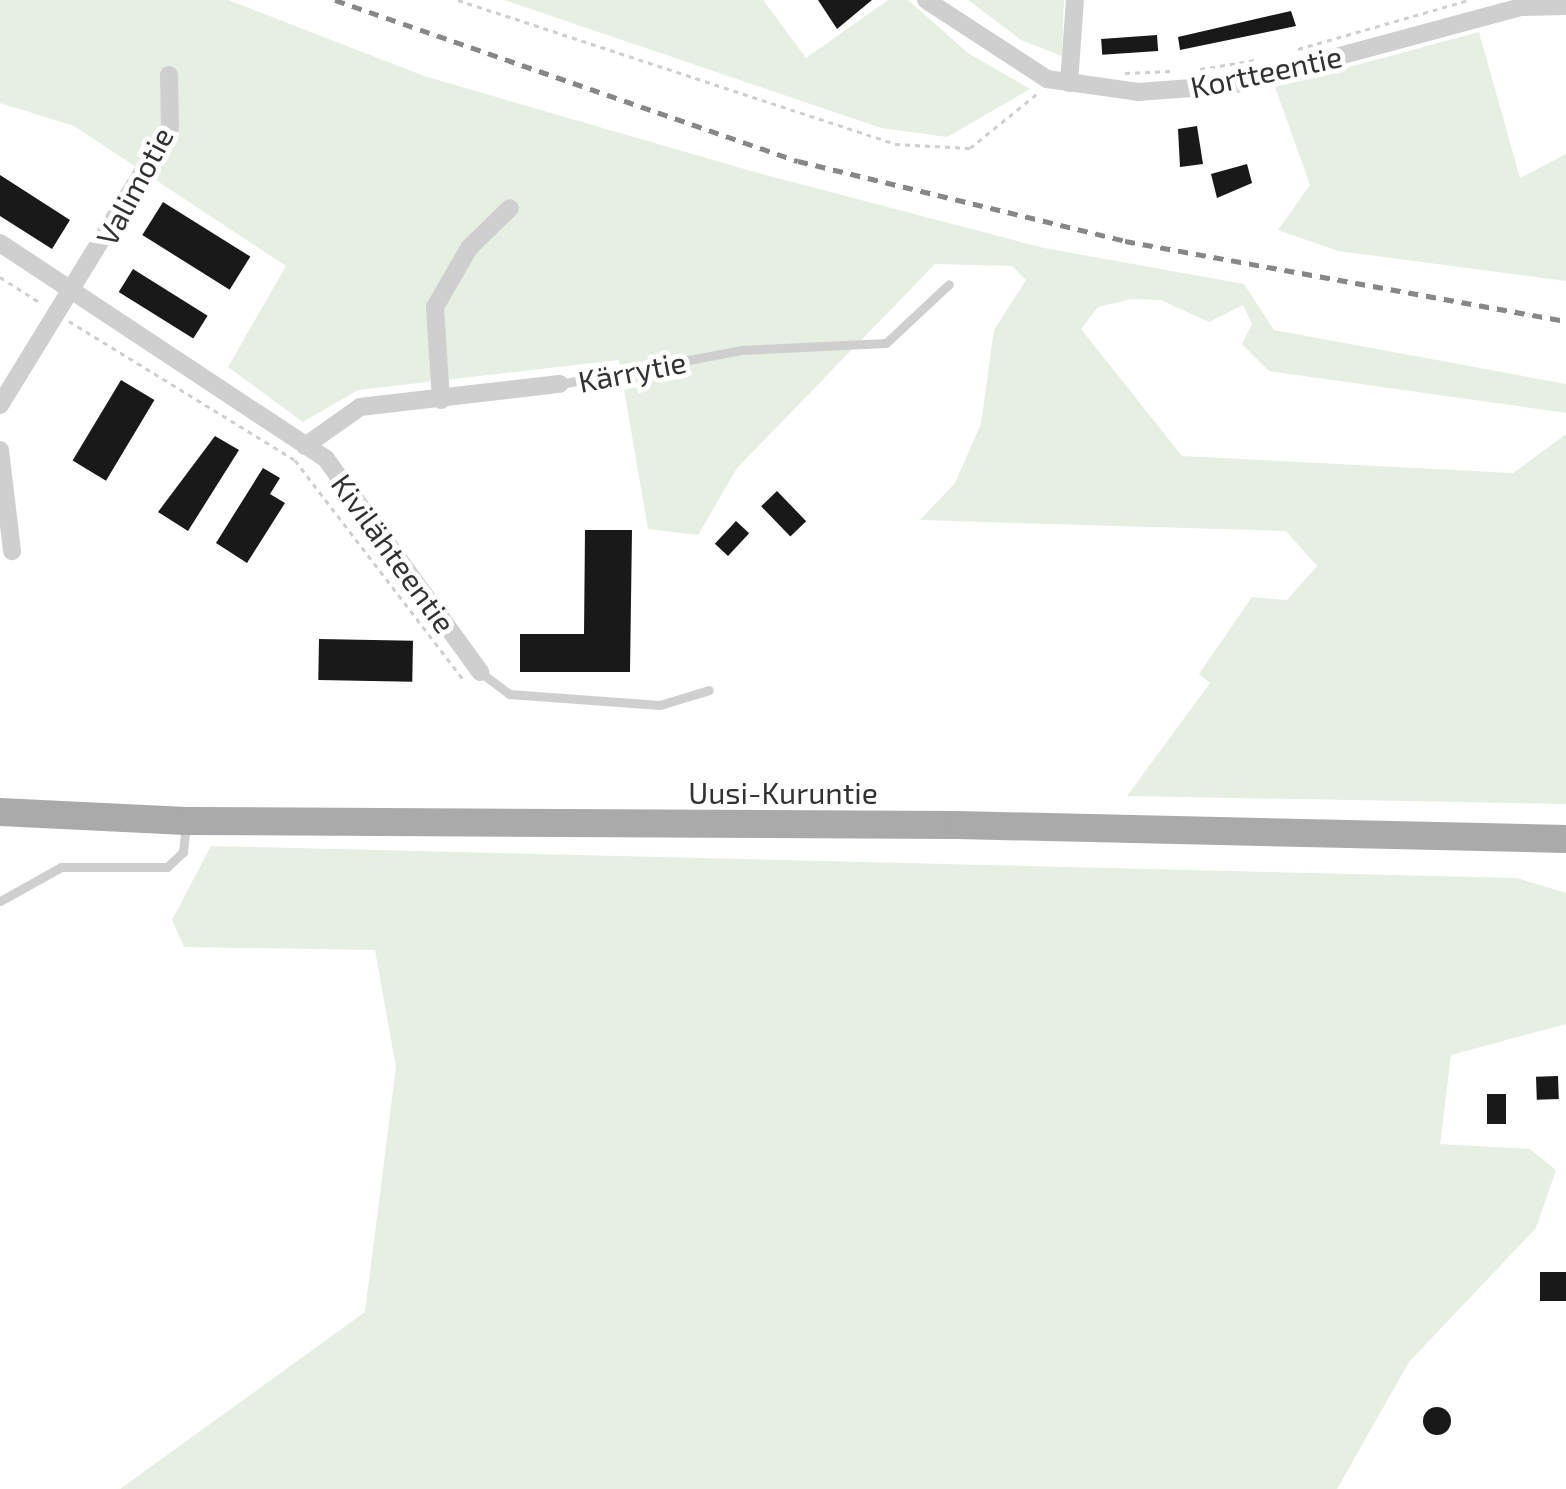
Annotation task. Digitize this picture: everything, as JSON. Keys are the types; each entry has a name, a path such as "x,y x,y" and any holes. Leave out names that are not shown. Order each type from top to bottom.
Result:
{"main road":[{"name":"Uusi-Kuruntie","path":"0,812 186,821 958,825 1566,839"}],"street":[{"name":"Kortteentie","path":"926,0 1047,79 1138,92 1232,84 1522,6 1566,6"},
{"path":"1069,83 1075,0"},
{"name":"Valimotie","path":"0,405 170,128 168,75"},
{"path":"441,400 435,307 469,248 510,208"},
{"name":"Kivilähteentie","path":"0,242 326,459 473,677"},
{"name":"Kärrytie","path":"304,446 360,407 560,384"},
{"path":"0,450 12,551"}],"lane":[{"name":"Kärrytie","path":"560,384 741,350 886,342 949,284"},
{"name":"Kivilähteentie","path":"473,677 509,694 660,704 709,690"},
{"path":"0,902 61,868 167,867 183,852 186,821"}],"path":[{"path":"458,0 894,144 970,148 1028,108 1047,79"},
{"path":"1280,54 1469,0"},
{"path":"1114,73 1262,59"},
{"path":"0,277 295,460 473,677"}],"shaded area":[{"path":"0,0 228,0 424,76 751,171 1044,248 1244,284 1274,330 1566,384 1566,413 1269,371 1242,344 1252,324 1243,305 1209,322 1161,300 1131,299 1098,307 1081,329 1182,456 1513,473 1566,434 1566,804 1127,796 1210,683 1199,674 1252,597 1287,600 1317,566 1286,531 920,520 955,483 981,424 994,330 1026,280 1012,266 935,264 737,468 698,535 648,529 619,360 358,390 303,422 228,367 286,266 74,126 0,103"},
{"path":"504,0 763,0 806,58 888,0 908,0 968,53 1030,89 947,137 881,128"},
{"path":"968,0 1064,0 1062,56 1021,40"},
{"path":"1479,32 1520,178 1566,154 1566,281 1338,251 1278,230 1310,185 1275,87"},
{"path":"211,846 1517,878 1566,893 1566,1024 1451,1055 1440,1144 1530,1149 1556,1170 1536,1228 1409,1362 1337,1489 120,1489 365,1312 396,1067 375,950 184,947 172,920"}],"building":[{"path":"818,0 872,0 837,29"},
{"path":"1291,11 1296,26 1180,50 1178,37"},
{"path":"1157,35 1158,51 1102,55 1101,39"},
{"path":"1197,126 1203,164 1180,167 1178,129"},
{"path":"1247,164 1252,183 1217,198 1211,174"},
{"path":"0,175 70,220 52,249 0,216"},
{"path":"163,202 250,257 230,290 142,235"},
{"path":"133,269 208,316 193,339 119,292"},
{"path":"121,380 154,400 106,481 73,461"},
{"path":"215,436 239,450 188,531 158,512"},
{"path":"263,468 280,478 270,494 285,503 247,563 216,543"},
{"path":"777,491 806,521 790,536 761,506"},
{"path":"736,521 749,533 728,556 715,544"},
{"path":"585,530 632,530 630,672 520,672 520,634 584,634"},
{"path":"319,639 413,641 412,682 318,680"},
{"path":"1558,1076 1559,1099 1537,1100 1536,1077"},
{"path":"1487,1094 1506,1094 1506,1124 1487,1124"},
{"path":"1540,1272 1566,1272 1566,1301 1540,1301"},
{"path":"1437,1407 1447,1411 1451,1421 1447,1431 1437,1435 1427,1431 1423,1421 1427,1411"}],"railway":[{"path":"335,0 798,161 1125,241 1566,321"}]}
